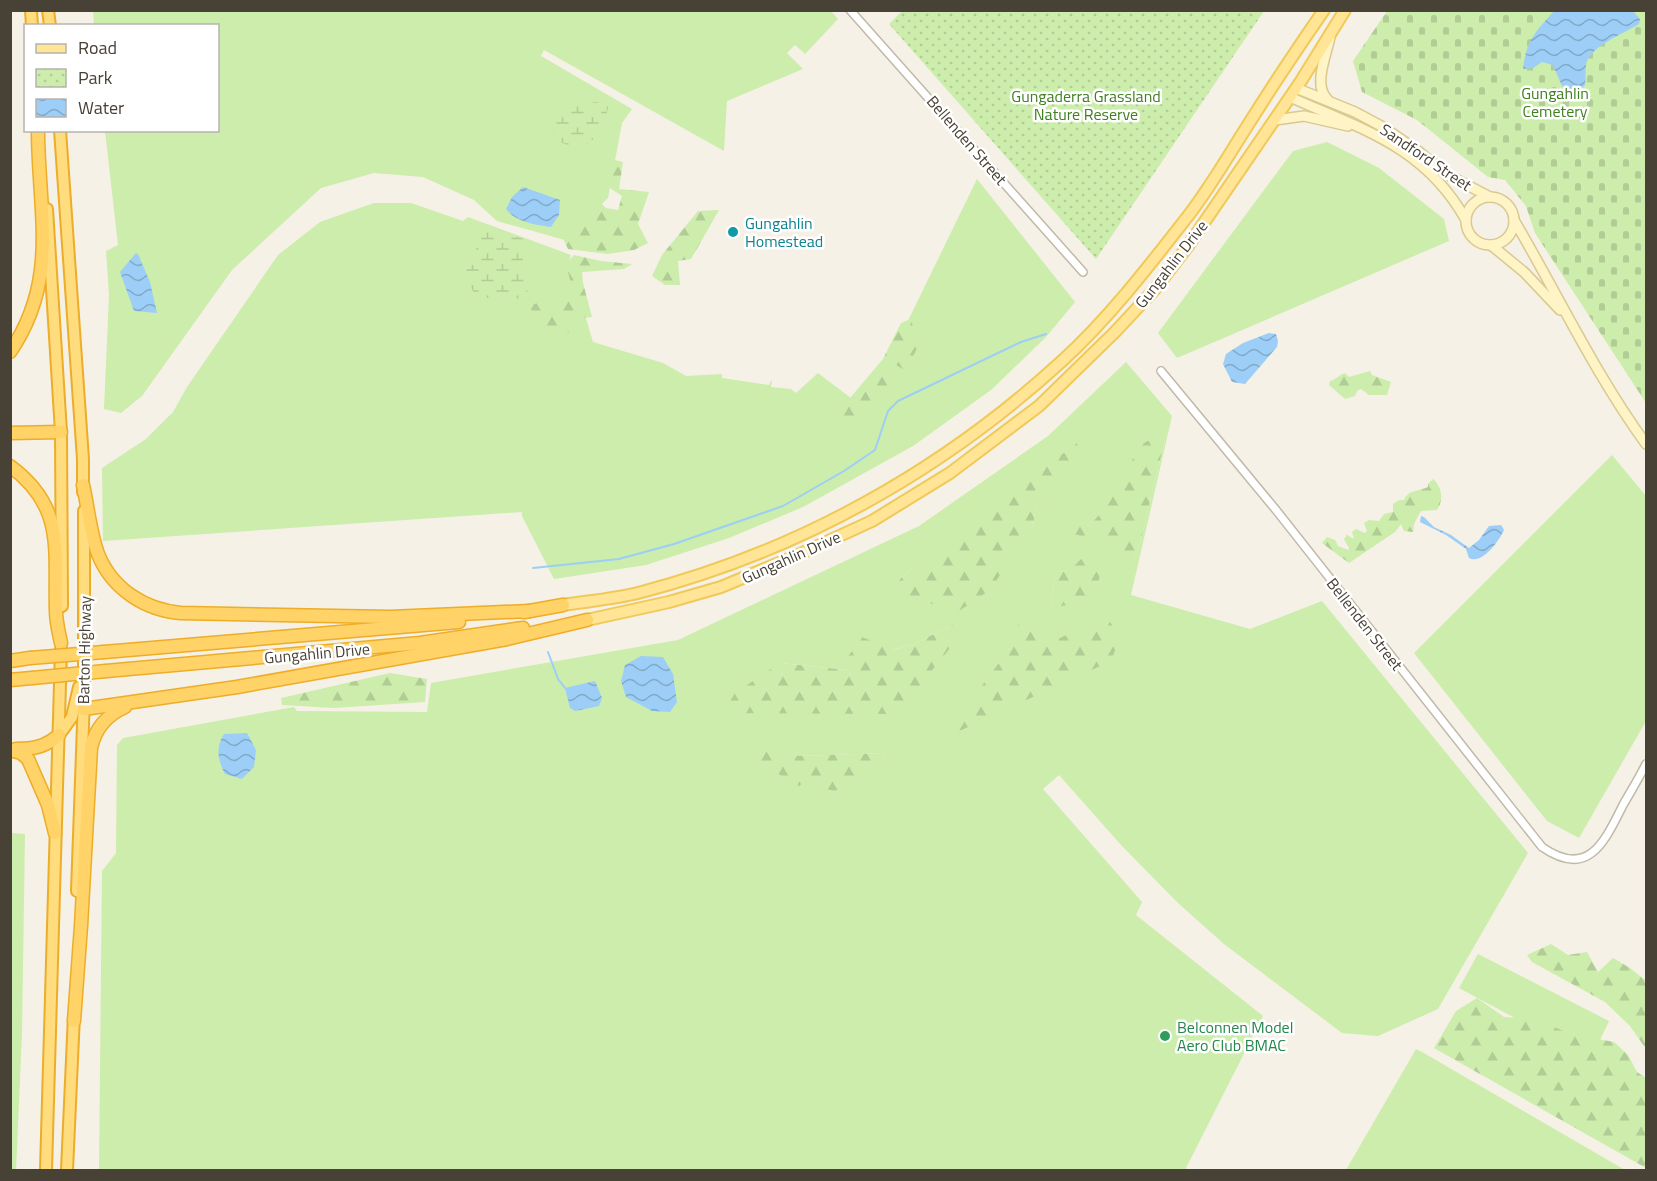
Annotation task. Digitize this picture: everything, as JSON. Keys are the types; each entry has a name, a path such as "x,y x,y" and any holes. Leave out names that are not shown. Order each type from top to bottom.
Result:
{"highway":[{"path":"10,352 28,322 42,271 44,237 39,132"},
{"name":"Barton Highway","path":"39,132 53,288 61,432 63,542 46,1170"},
{"name":"Barton Highway","path":"60,132 82,453 85,657 79,709 74,1021 67,1170"},
{"path":"10,433 61,432 78,441 82,453"},
{"path":"10,466 37,492 52,522 56,549 56,614 61,643"},
{"path":"83,485 97,550 105,567 117,584 128,593 140,602 159,610 182,613 390,617 530,611"},
{"name":"Gungahlin Drive","path":"10,660 430,626 563,605"},
{"name":"Gungahlin Drive","path":"10,680 420,643 587,620"},
{"path":"60,689 64,700 79,709 141,703 507,639 587,620"},
{"path":"74,1021 91,745 98,729 110,716 125,707 141,703"},
{"path":"10,750 37,748 47,744 59,735 79,709"},
{"path":"10,750 23,754 28,759 48,805 56,833"}],"main road":[{"name":"Gungahlin Drive","path":"563,605 635,593 679,581 740,561 789,541 856,510 925,469 996,418 1064,360 1120,299 1195,207 1324,10"},
{"name":"Gungahlin Drive","path":"587,620 669,602 741,579 872,521 950,473 1039,406 1115,332 1155,289 1188,246 1275,120 1345,10"},
{"path":"1330,102 1323,95 1321,82 1332,31"},
{"path":"1275,83 1293,93"},
{"name":"Sandford Street","path":"1293,93 1330,102 1391,131 1448,175 1490,197"},
{"name":"Sandford Street","path":"1293,93 1399,149 1433,175 1448,190 1466,220"},
{"path":"1275,120 1293,116 1315,118 1379,137"},
{"path":"1514,220 1508,237 1491,245 1483,244 1472,237 1468,232 1466,220 1474,204 1490,197 1507,205 1566,316 1620,409 1647,444"},
{"path":"1491,245 1524,272 1566,316"}],"street":[{"name":"Bellenden Street","path":"850,10 1083,272"},
{"name":"Bellenden Street","path":"1161,371 1276,510 1539,844 1553,855 1571,860 1580,859 1595,851 1608,836 1647,764"}],"green space":[{"path":"830,10 838,19 805,54 795,45 787,53 803,69 727,101 724,151 544,50 541,56 632,109 622,123 608,198 565,240 497,221 474,200 423,177 374,173 321,188 232,270 142,396 121,413 104,409 109,295 106,251 118,245 105,132 219,132 219,24 94,24 93,11"},
{"name":"Gungaderra Grassland Nature Reserve","path":"902,11 1264,11 1096,259 889,24"},
{"name":"Gungahlin Cemetery","path":"1387,11 1646,11 1646,403 1535,233 1526,206 1505,180 1488,177 1417,120 1362,92 1353,61"},
{"path":"595,102 609,104 602,126 591,141 575,146 553,138 554,124 577,106"},
{"path":"1327,142 1379,168 1444,219 1449,241 1177,358 1158,333 1293,151"},
{"path":"607,158 623,162 619,189 649,192 638,224 648,243 634,250 608,254 568,249 560,232 598,201 606,208 618,210 622,196 604,184"},
{"path":"977,179 1075,302 1046,337 991,390 913,446 803,507 729,538 646,565 554,579 522,512 103,541 102,468 146,439 173,412 187,387 278,255 320,222 374,203 411,203 463,221 468,217 571,255 569,261 593,342 663,363 686,376 722,374 722,378 769,385 772,379 771,387 791,389 796,393 818,373 856,402 884,370"},
{"path":"719,210 691,259 678,261 680,285 665,285 652,276 662,255 698,211"},
{"path":"484,225 524,239 522,276 529,295 526,298 486,298 478,295 472,289 466,269 471,265 479,265 480,254 474,246 478,243"},
{"path":"574,255 632,264 624,269 582,272 592,317 582,318 577,307 576,325 559,342 542,339 530,306 551,297 575,299 566,264"},
{"path":"911,319 918,346 906,371 896,365 890,371 889,391 852,427 839,411 883,359 901,323"},
{"path":"1126,362 1172,416 1131,595 1250,629 1322,601 1528,853 1438,1009 1378,1036 1342,1033 1224,944 1178,903 1121,845 1059,775 1043,789 1142,902 1136,915 1263,1016 1185,1170 99,1170 102,871 116,853 117,745 123,738 294,707 297,711 427,712 431,683 678,640 919,526 1048,436","holes":["1167,431 1135,556 1080,522 1089,526","1078,462 1036,507 1033,526 891,587 915,566 932,566","1069,571 1051,607 1055,572","1106,617 943,739 1010,648 1058,640","956,623 897,714 780,663 848,670 892,650 914,644","763,751 800,756 885,753 884,763 813,775"]},
{"path":"1370,371 1372,375 1391,382 1387,395 1369,395 1361,389 1355,396 1345,399 1329,385 1330,381 1345,373 1349,377"},
{"path":"1167,431 1135,556 1075,534 1080,522 1089,526 1099,515 1100,506 1144,443"},
{"path":"1077,443 1079,462 1036,507 1033,526 990,590 956,613 890,588 915,566 932,566 944,542"},
{"path":"1612,455 1646,496 1646,721 1579,838 1547,821 1414,653"},
{"path":"1433,479 1441,494 1441,502 1437,510 1421,511 1414,524 1413,532 1404,531 1401,524 1395,532 1349,563 1322,543 1327,537 1335,540 1338,546 1348,550 1344,539 1347,535 1354,539 1352,532 1356,529 1365,533 1367,531 1364,523 1369,520 1379,521 1384,514 1393,512 1393,504 1404,500 1411,492 1428,487"},
{"path":"1081,559 1100,574 1095,602 1051,607 1055,572 1069,571"},
{"path":"1024,609 1058,639 1106,616 1120,637 1111,661 942,739 1010,648"},
{"path":"956,623 958,638 897,714 723,713 735,693 780,663 847,670 847,658 862,637 893,650 914,644"},
{"path":"390,673 427,679 425,702 334,708 282,705 281,698"},
{"path":"763,750 800,756 885,753 884,763 865,767 862,779 835,791 822,788 810,794 812,776 799,786 760,763"},
{"path":"11,833 25,834 22,1033 16,1170 10,1170"},
{"path":"1551,944 1568,955 1587,952 1598,972 1613,958 1645,980 1646,1049 1630,1026 1605,1002 1532,962 1527,955"},
{"path":"1478,954 1609,1021 1591,1059 1459,988"},
{"path":"1477,998 1504,1017 1534,1019 1571,1034 1614,1042 1628,1055 1637,1072 1646,1078 1646,1168 1434,1048 1456,1011"},
{"path":"1416,1049 1422,1052 1625,1170 1346,1170"}],"water":[{"path":"1554,11 1633,11 1640,19 1639,24 1593,52 1586,65 1585,85 1578,92 1570,93 1562,86 1553,65 1542,62 1533,68 1523,69 1529,44"},
{"path":"523,187 560,200 559,215 551,227 521,220 506,209 512,197"},
{"path":"136,253 150,282 157,313 134,311 120,272"},
{"path":"1269,333 1276,334 1277,347 1245,384 1232,382 1223,364 1226,354 1243,343"},
{"path":"1421,516 1434,527 1451,535 1469,548 1479,540 1489,526 1501,525 1504,530 1489,551 1474,559 1469,558 1466,549 1446,535 1420,522"},
{"path":"641,656 663,657 673,674 677,702 670,712 652,711 626,697 621,681 625,665"},
{"path":"595,681 602,698 599,706 575,711 570,708 565,688"},
{"path":"247,733 256,750 254,767 242,779 225,774 218,754 221,739 224,734"}],"waterway":[{"path":"533,568 619,559 674,544 783,506 844,471 875,450 888,411 898,401 1021,342 1046,334"},
{"path":"548,652 558,679 565,688"}],"place":[{"name":"Gungahlin Homestead","path":"733,232"},
{"name":"Belconnen Model Aero Club BMAC","path":"1165,1036"}]}
